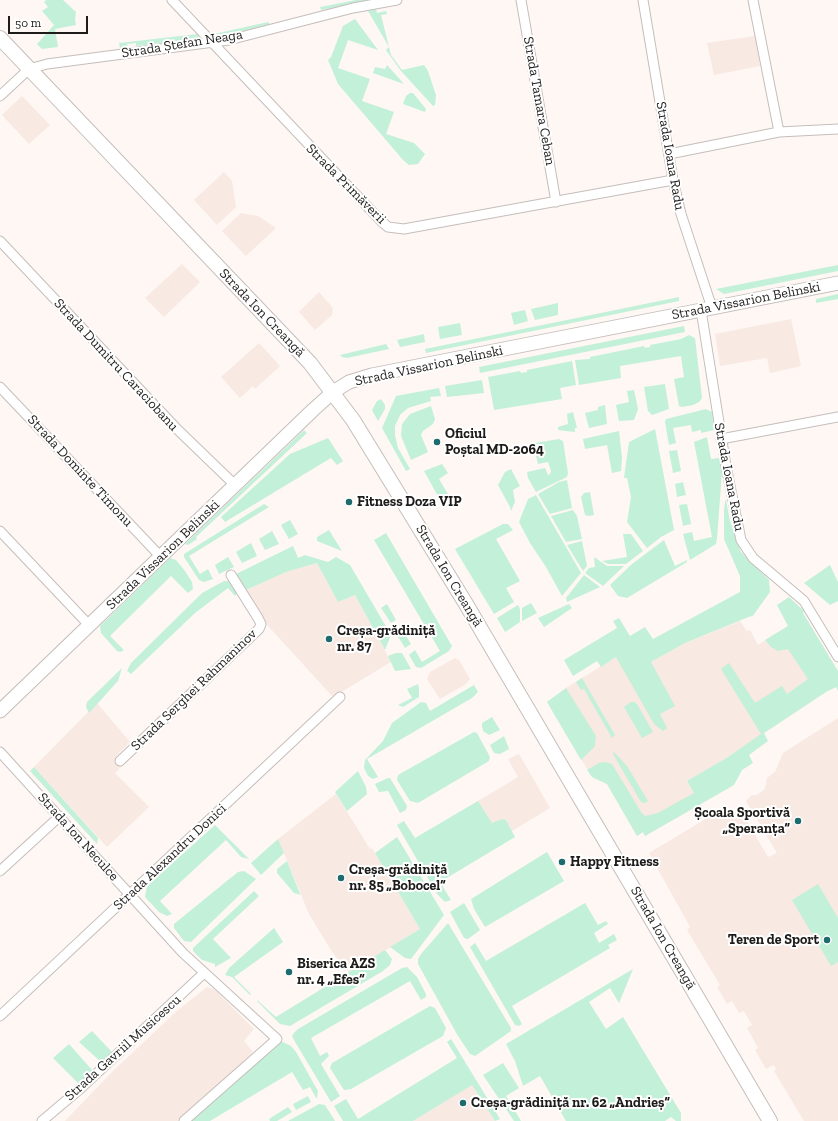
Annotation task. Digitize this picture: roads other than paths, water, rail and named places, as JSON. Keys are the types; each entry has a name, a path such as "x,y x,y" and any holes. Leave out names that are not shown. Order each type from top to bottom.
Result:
{"main road":[{"name":"Strada Ion Creangă","path":"0,38 292,344 333,392 354,420 466,604 770,1121"},
{"name":"Strada Vissarion Belinski","path":"0,711 160,556 236,486 333,392 349,382 372,375 838,283"}],"street":[{"name":"Strada Primăverii","path":"172,0 203,31 211,42 381,221 388,226 404,228 673,180"},
{"name":"Strada Ștefan Neaga","path":"29,68 47,64 229,40 345,10 397,0"},
{"name":"Strada Tamara Ceban","path":"521,0 556,202"},
{"name":"Strada Ioana Radu","path":"643,0 673,180 680,214 706,309 721,439 737,528 743,544 753,558 804,601 838,657"},
{"path":"753,0 779,132"},
{"path":"0,96 29,68"},
{"path":"669,154 779,132 838,129"},
{"name":"Strada Dumitru Caraciobanu","path":"0,242 178,430 236,486"},
{"name":"Strada Dominte Timonu","path":"0,387 160,556"},
{"path":"721,439 838,417"},
{"path":"0,531 89,626"},
{"name":"Strada Serghei Rahmaninov","path":"120,761 259,629 260,624 258,618 231,575"},
{"name":"Strada Alexandru Donici","path":"0,1016 340,697"},
{"name":"Strada Ion Neculce","path":"0,752 131,894 175,945 277,1038 184,1121"},
{"path":"0,871 60,816"},
{"name":"Strada Gavriil Musicescu","path":"42,1121 81,1088 204,973"}],"place":[{"name":"Oficiul Poștal MD-2064","path":"437,442"},
{"name":"Fitness Doza VIP","path":"349,502"},
{"name":"Creșa-grădiniță nr. 87","path":"329,639"},
{"name":"Școala Sportivă „Speranța”","path":"798,821"},
{"name":"Happy Fitness","path":"562,862"},
{"name":"Creșa-grădiniță nr. 85 „Bobocel”","path":"341,878"},
{"name":"Teren de Sport","path":"827,940"},
{"name":"Biserica AZS nr. 4 „Efes”","path":"289,972"},
{"name":"Creșa-grădiniță nr. 62 „Andrieș”","path":"463,1103"}]}
